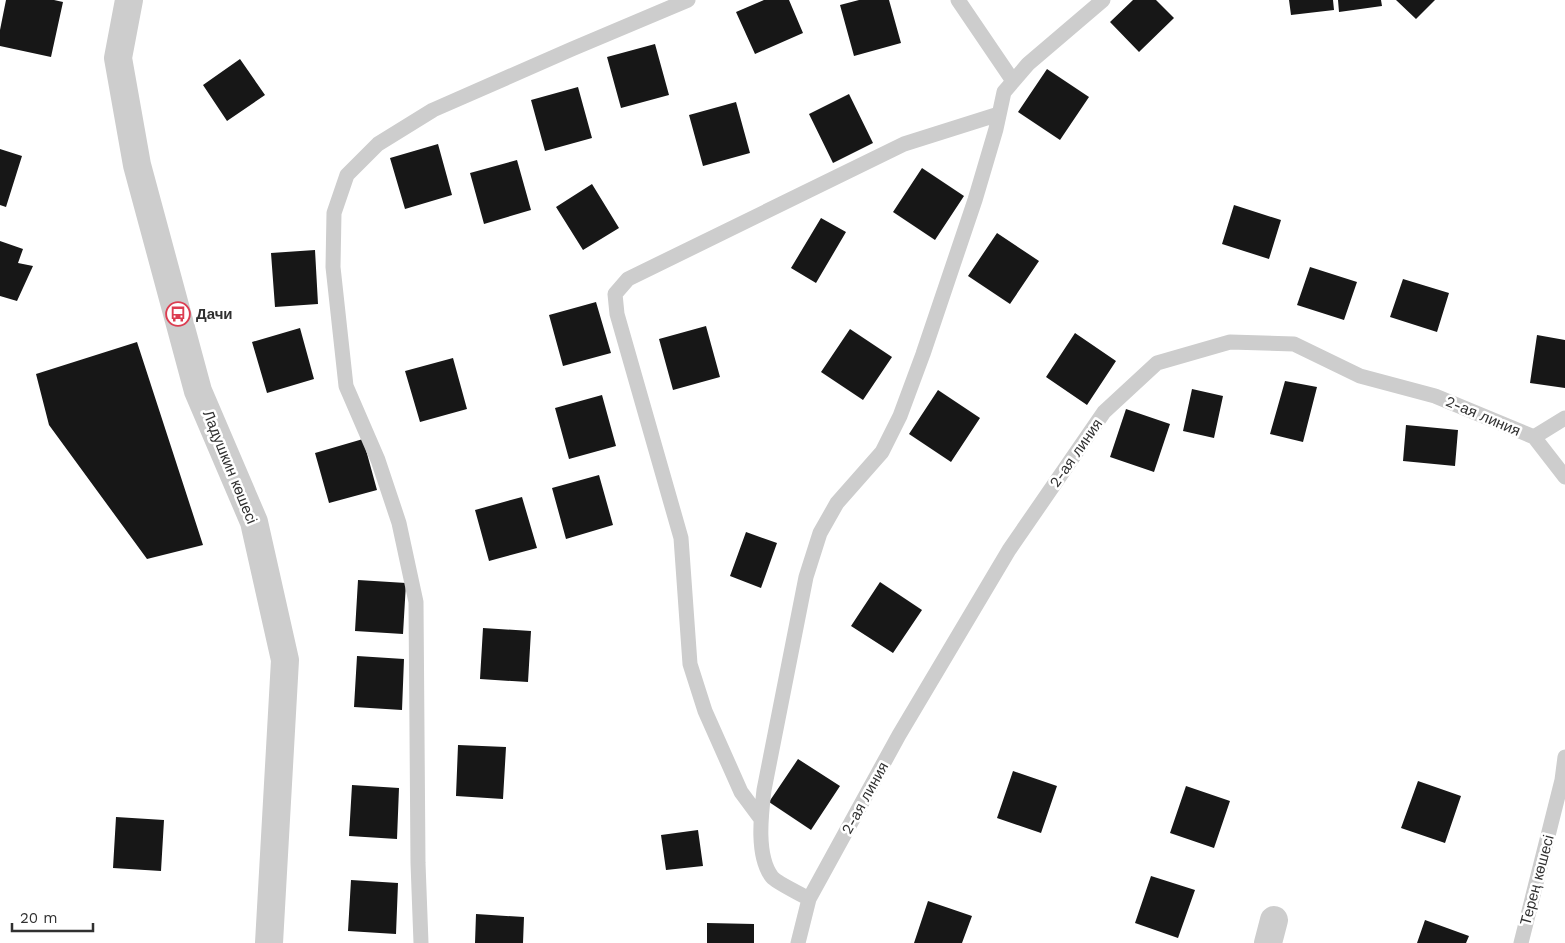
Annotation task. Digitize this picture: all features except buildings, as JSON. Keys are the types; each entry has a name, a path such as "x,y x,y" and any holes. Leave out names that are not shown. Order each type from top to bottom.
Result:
{"street":[{"name":"Ладушкин көшесі","path":"128,0 118,58 137,165 198,391 254,522 285,660 269,943"}],"lane":[{"path":"421,943 418,863 416,602 399,523 378,460 346,386 333,267 334,213 347,175 378,144 433,110 572,48 688,0"},
{"path":"958,0 1013,81"},
{"path":"809,899 773,878 764,858 761,819 764,790 806,577 820,533 837,503 882,452 900,416 924,354 975,200 1004,92 1028,64 1103,0"},
{"path":"761,819 741,792 705,711 690,664 681,538 617,314 615,294 628,279 904,144 999,114"},
{"name":"2-ая линия","path":"798,943 809,899 899,735 1009,550 1104,412 1157,363 1230,342 1294,344 1360,376 1435,396 1534,437"},
{"path":"1565,418 1534,437 1565,477"},
{"name":"Терең көшесі","path":"1520,943 1562,780 1565,758"}],"place":[{"name":"Дачи","path":"178,314"}]}
